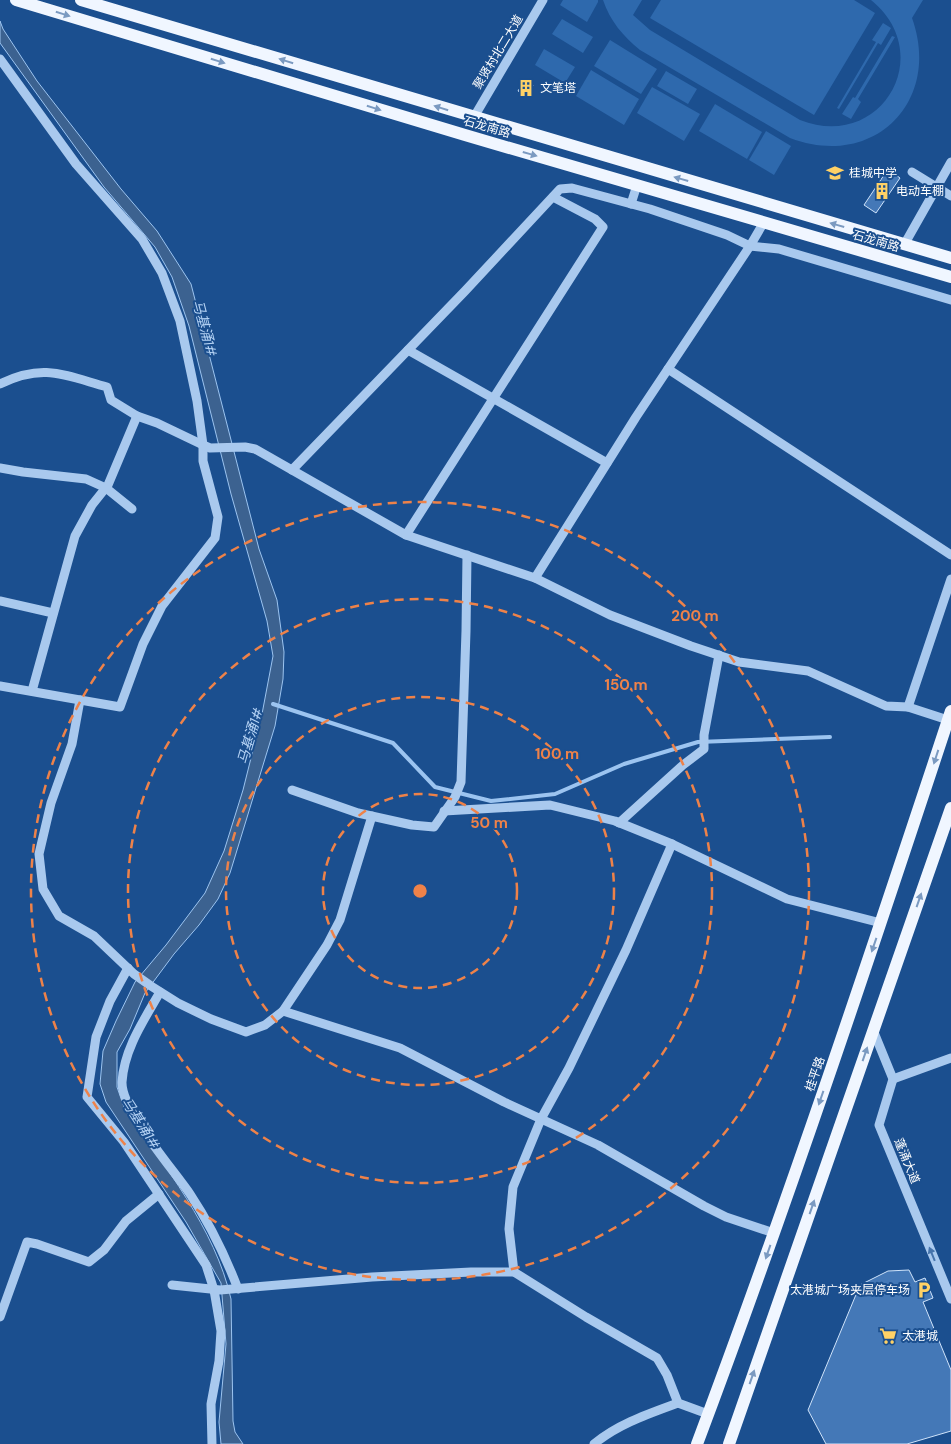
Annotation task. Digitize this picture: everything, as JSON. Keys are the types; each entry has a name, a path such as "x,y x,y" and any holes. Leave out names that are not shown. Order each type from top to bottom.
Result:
{"main road":[{"name":"石龙南路","path":"16,0 951,277"},
{"name":"石龙南路","path":"81,0 951,258"},
{"name":"桂平路","path":"697,1444 774,1233 881,923 949,716"},
{"path":"729,1444 951,808"},
{"path":"733,1444 736,1423"}],"street":[{"name":"聚贤村北二大道","path":"474,117 543,0"},
{"path":"0,59 76,164 142,239 162,273 180,320 207,446 203,461 218,517 215,538 162,606 143,644 120,707 0,686"},
{"path":"904,245 951,162"},
{"path":"912,172 951,196"},
{"path":"631,204 638,185"},
{"path":"292,470 560,189 572,188 631,204 727,235 750,246 779,250 951,300"},
{"path":"406,535 603,227 594,219 553,197"},
{"path":"534,578 764,222"},
{"path":"408,350 607,463"},
{"path":"668,369 951,555"},
{"path":"0,384 35,372 58,373 107,387 112,400 138,416 207,446 255,449 406,535 534,578 610,615 740,662 808,671 886,706 908,707 949,716"},
{"path":"32,691 75,536 92,505 106,488 138,416"},
{"path":"0,468 86,479 106,488 132,509"},
{"path":"292,790 358,813 412,825 434,827 455,797 461,782 467,555"},
{"path":"908,707 951,579"},
{"path":"0,601 53,613"},
{"path":"618,823 683,765 704,749 704,735 719,656"},
{"path":"80,700 72,744 51,803 39,854 43,889 59,916 94,936 131,971 151,986 178,1003 211,1019 246,1032 265,1025 283,1011 328,945 340,920 372,816"},
{"path":"444,811 550,804 618,823 672,844 786,899 881,923"},
{"path":"514,1272 509,1229 513,1187 540,1119 569,1068 626,950 672,844"},
{"path":"131,971 110,1001 96,1037 87,1097 124,1142 206,1265 217,1290 221,1331 219,1361 211,1404 212,1444"},
{"path":"160,992 127,1052 122,1083 125,1100 134,1117 190,1194 211,1228 229,1266 236,1289"},
{"path":"283,1011 400,1048 504,1102 598,1145 726,1217 774,1233"},
{"path":"873,1030 893,1079 951,1058"},
{"name":"蓬涌大道","path":"893,1079 879,1125 951,1299"},
{"path":"0,1317 27,1242 89,1262 104,1250 126,1221 159,1194"},
{"path":"172,1284 217,1290 402,1276 514,1272 656,1358 667,1375 678,1402"},
{"path":"594,1444 632,1420 678,1402 708,1414"}],"shaded area":[{"path":"563,0 598,0 598,2 587,22 560,5"},
{"path":"603,0 642,0 633,15 650,30 800,120 829,126 855,122 876,110 891,92 899,70 900,46 891,22 871,0 923,0 912,18 919,48 917,76 909,101 894,121 873,136 849,144 821,145 790,138 640,50 618,28 609,15"},
{"path":"661,0 854,0 875,13 814,115 650,18"},
{"path":"562,19 593,37 583,53 552,34"},
{"path":"0,21 3,29 37,81 121,189 157,231 191,284 259,549 277,600 284,652 283,679 275,726 230,873 218,899 145,993 130,1029 117,1052 117,1087 124,1107 171,1175 201,1223 223,1273 231,1299 233,1421 235,1432 243,1444 221,1444 219,1422 226,1344 221,1283 186,1222 106,1102 100,1084 103,1051 135,982 205,893 224,851 243,790 262,714 273,656 267,621 231,494 189,326 172,277 155,247 104,187 0,43"},
{"path":"883,23 891,28 881,45 878,43 839,109 837,108 876,42 872,40"},
{"path":"892,36 895,37 858,99 861,102 851,119 842,114 853,97 855,98"},
{"path":"610,40 657,69 641,94 594,66"},
{"path":"544,49 575,67 565,83 535,65"},
{"path":"591,70 639,99 624,125 576,96"},
{"path":"666,71 697,89 688,104 657,86"},
{"path":"652,87 700,114 684,141 637,113"},
{"path":"715,104 762,132 747,159 699,131"},
{"path":"766,131 791,146 774,175 749,160"}],"building":[{"name":"文笔塔","path":"524,81 533,85 527,96 518,91"},
{"name":"电动车棚","path":"888,169 900,178 876,213 864,205"},
{"name":"太港城","path":"909,1270 915,1282 925,1278 933,1298 923,1302 951,1370 951,1431 907,1444 826,1444 808,1410 860,1285 888,1271"}],"waterway":[{"path":"273,704 393,743 435,787 491,801 555,794 624,764 698,742 830,737"}],"place":[{"name":"文笔塔","path":"526,88"},
{"name":"桂城中学","path":"835,173"},
{"name":"电动车棚","path":"882,191"},
{"name":"太港城广场夹层停车场","path":"924,1290"},
{"name":"太港城","path":"888,1336"}],"water label":[{"name":"马基涌1#","path":"205,328"},
{"name":"马基涌1#","path":"250,736"},
{"name":"马基涌1#","path":"141,1123"}]}
